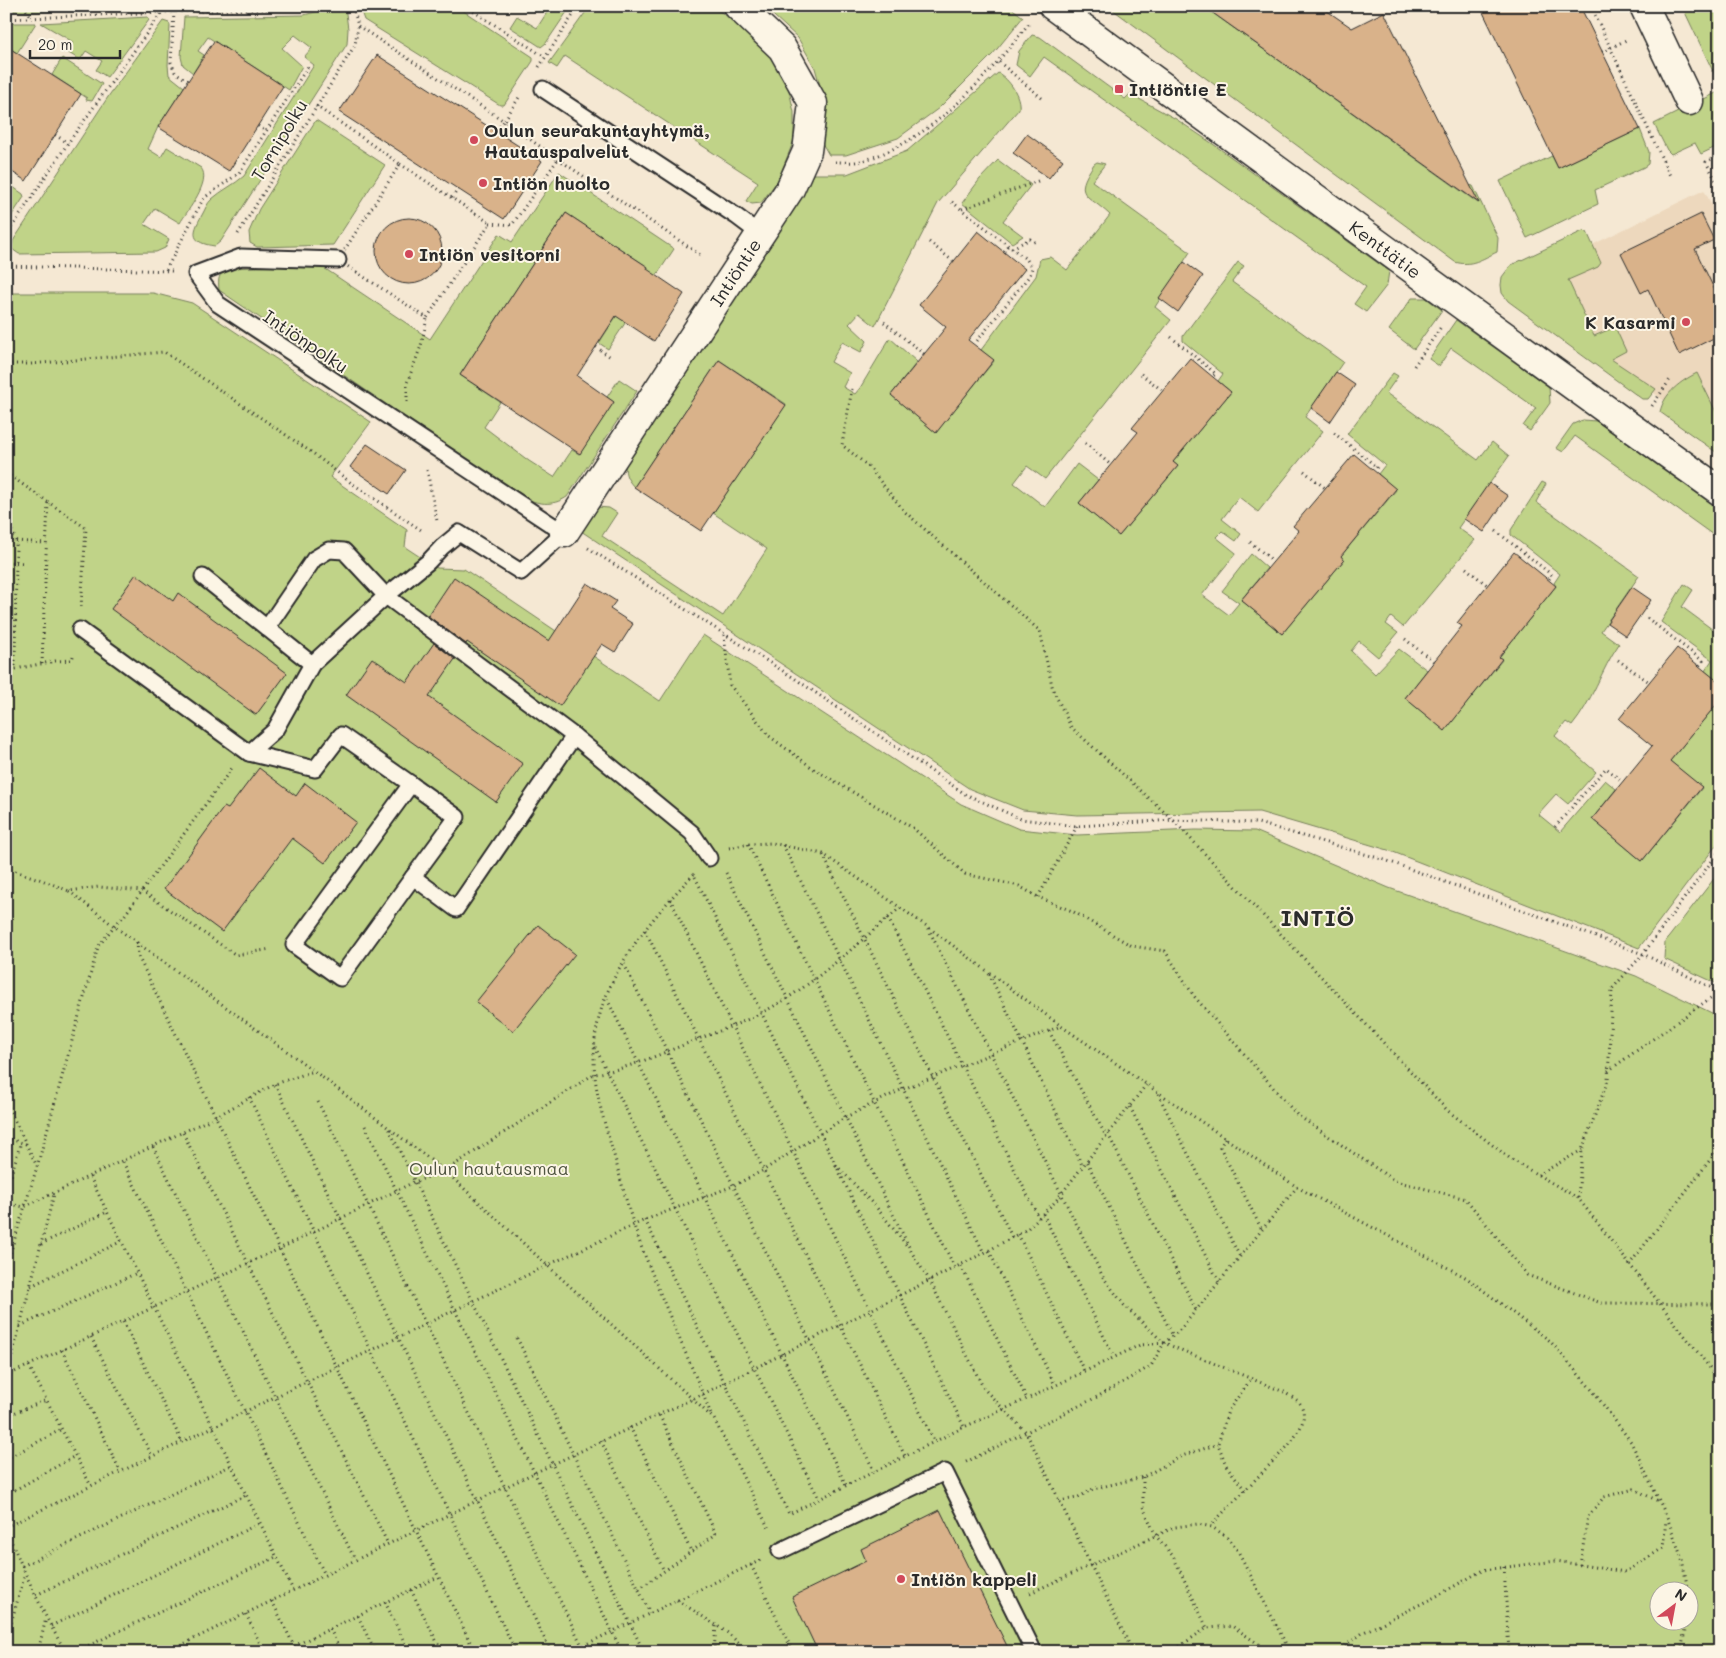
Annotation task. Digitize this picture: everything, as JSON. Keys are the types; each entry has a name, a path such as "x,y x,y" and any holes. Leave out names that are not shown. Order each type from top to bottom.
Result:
{"street":[{"name":"Intiöntie","path":"564,533 790,190 807,151 813,104 782,48 738,6"},
{"path":"1644,6 1689,101"},
{"name":"Kenttätie","path":"1043,12 1458,301 1574,388 1720,491"}],"lane":[{"path":"543,89 736,216 760,234"},
{"path":"196,274 241,257 338,260"},
{"name":"Intiönpolku","path":"196,274 218,304 564,533"},
{"path":"249,753 275,730 312,664 386,596 428,562 459,533 521,572 564,533"},
{"path":"267,628 314,559 329,550 344,551 386,596 574,736 692,833 713,856"},
{"path":"203,577 312,664"},
{"path":"80,630 249,753 315,769 341,735 411,784 457,817 340,978 294,945 411,784"},
{"path":"413,877 456,909 574,736"},
{"path":"780,1551 945,1472 1034,1652"}],"path":[{"path":"23,6 32,18"},
{"path":"6,19 310,8 316,6"},
{"name":"Tornipolku","path":"234,240 355,45 358,26 353,6"},
{"path":"465,6 545,58"},
{"path":"535,73 579,6"},
{"path":"1590,6 1671,178"},
{"path":"6,236 68,143 162,12"},
{"path":"174,12 171,62 175,72 188,81"},
{"path":"807,151 823,162 860,162 904,145 943,116 999,62 1043,12"},
{"path":"358,26 504,121 702,256"},
{"path":"999,62 1043,99"},
{"path":"166,270 204,198 239,173 309,65"},
{"path":"1712,70 1720,74"},
{"path":"496,132 525,89"},
{"path":"316,106 490,223 512,225 558,159"},
{"path":"258,126 266,131"},
{"path":"55,135 68,143"},
{"path":"1720,155 1706,162 1720,188"},
{"path":"400,164 338,260 427,318"},
{"path":"961,209 1038,182"},
{"path":"452,198 458,189"},
{"path":"952,202 1027,260 1032,268 1030,275 977,341"},
{"path":"442,547 421,439 406,400 407,383 421,346 427,318 490,223"},
{"path":"1004,251 1030,239 1038,244"},
{"path":"929,242 954,262"},
{"path":"6,266 166,270 196,274"},
{"path":"1414,366 1458,301"},
{"path":"884,322 924,354"},
{"path":"1171,337 1216,374 1213,376"},
{"path":"596,347 612,358"},
{"path":"6,364 31,364 164,352 314,454 350,482 419,528 442,547"},
{"path":"1141,374 1163,392"},
{"path":"1648,411 1671,378"},
{"path":"852,389 842,446 868,466 904,510 1040,631 1053,690 1071,727 1173,820 1448,1111 1512,1160 1578,1198 1720,1380"},
{"path":"1334,433 1377,467 1374,471"},
{"path":"1085,443 1110,464"},
{"path":"1304,471 1325,488"},
{"path":"6,473 86,528 80,630 72,660 6,670"},
{"path":"6,481 12,531 16,541 15,670"},
{"path":"42,664 48,501"},
{"path":"1496,531 1552,575 1549,579"},
{"path":"564,533 794,678 965,794 1021,820 1077,826 1173,820 1258,823 1384,860 1643,954 1720,992 1608,1072"},
{"path":"16,541 46,543"},
{"path":"1250,542 1273,561"},
{"path":"6,562 25,562"},
{"path":"1466,568 1487,585"},
{"path":"1647,618 1703,661 1699,666"},
{"path":"724,634 730,685 769,736 814,769 913,828 965,874 1019,886 1072,911 1132,946 1165,951 1194,996 1298,1115 1395,1181 1466,1199 1527,1275 1602,1303 1720,1304"},
{"path":"1406,639 1434,662"},
{"path":"1618,660 1649,682"},
{"path":"6,1268 37,1167 98,947 124,916 228,771 249,753"},
{"path":"1556,827 1606,768 1622,781"},
{"path":"1038,896 1077,826"},
{"path":"570,1652 780,1551 712,1417 647,1261 597,1096 594,1074 594,1046 600,1014 614,980 645,930 670,899 713,856 727,849 748,844 772,843 823,854 928,927 1061,1026 1297,1187 1467,1278 1550,1341 1592,1390 1631,1442 1667,1517 1682,1559 1686,1580"},
{"path":"748,844 955,1268"},
{"path":"783,845 984,1254"},
{"path":"1578,1198 1582,1150 1608,1080 1612,989 1643,954 1720,850"},
{"path":"823,854 1012,1237"},
{"path":"713,856 787,998 912,1253"},
{"path":"6,868 69,891 114,926 314,1071 445,1171 712,1417"},
{"path":"693,875 964,1427"},
{"path":"69,891 100,888 142,891 236,955 294,945"},
{"path":"670,899 934,1442"},
{"path":"6,1376 279,1249 414,1182 445,1171 594,1074 638,1063 761,1013 787,998 840,960 900,908"},
{"path":"888,918 1039,1218"},
{"path":"928,927 1103,1277 1124,1306 1164,1344 1284,1392 1298,1401 1303,1416 1303,1423 1298,1434 1214,1522 1212,1527"},
{"path":"645,930 905,1456"},
{"path":"136,942 138,956 475,1652"},
{"path":"623,964 874,1471"},
{"path":"988,972 1083,1167"},
{"path":"606,998 846,1485"},
{"path":"66,1652 46,1617 6,1528 120,1471 548,1265 645,1220 733,1186 764,1170 821,1135 846,1117 903,1089 1061,1026"},
{"path":"1050,1031 1107,1135 1196,1310"},
{"path":"594,1046 819,1499"},
{"path":"6,1203 24,1207 215,1117 275,1084 314,1071"},
{"path":"275,1084 551,1652"},
{"path":"167,1652 573,1454 725,1383 984,1254 1027,1228 1043,1214 1062,1194 1146,1085"},
{"path":"1157,1092 1240,1256"},
{"path":"249,1097 516,1652"},
{"path":"318,1102 584,1652"},
{"path":"6,1103 37,1167"},
{"path":"1130,1106 1219,1282"},
{"path":"365,1126 622,1652"},
{"path":"388,1128 644,1652"},
{"path":"183,1132 388,1544"},
{"path":"6,1138 26,1144"},
{"path":"1225,1138 1220,1147 1262,1230"},
{"path":"6,1174 11,1175 20,1142"},
{"path":"153,1147 355,1560"},
{"path":"1629,1265 1720,1148"},
{"path":"1538,1175 1582,1150"},
{"path":"122,1162 324,1575"},
{"path":"1087,1162 1173,1336"},
{"path":"834,1163 876,1207 912,1253 930,1281 984,1389 1026,1432 1133,1652"},
{"path":"90,1177 293,1590"},
{"path":"945,1472 1097,1397 1151,1366 1164,1344 1196,1310 1297,1187"},
{"path":"6,1376 54,1194"},
{"path":"41,1245 107,1212"},
{"path":"1043,1214 1114,1357"},
{"path":"645,1220 789,1514 964,1427 1140,1344 1164,1344"},
{"path":"1018,1234 1084,1371"},
{"path":"30,1286 122,1241"},
{"path":"989,1251 1055,1385"},
{"path":"961,1266 1026,1399"},
{"path":"20,1326 138,1272"},
{"path":"122,1322 182,1442"},
{"path":"90,1337 152,1456"},
{"path":"517,1338 650,1614"},
{"path":"62,1350 120,1471"},
{"path":"29,1366 91,1486"},
{"path":"1245,1490 1226,1465 1218,1444 1228,1411 1251,1379"},
{"path":"6,1416 47,1400"},
{"path":"639,1589 716,1534 659,1414"},
{"path":"630,1428 691,1552"},
{"path":"6,1459 62,1429"},
{"path":"601,1441 664,1571"},
{"path":"1059,1501 1077,1498 1093,1489 1143,1477 1182,1456 1218,1444"},
{"path":"6,1495 75,1456"},
{"path":"22,1566 232,1465"},
{"path":"1143,1477 1143,1507 1156,1536 1173,1556 1207,1628"},
{"path":"1580,1565 1588,1516 1604,1497 1634,1490 1661,1502"},
{"path":"36,1595 246,1495"},
{"path":"1337,1652 1364,1632 1435,1598 1483,1570 1556,1561 1625,1572 1663,1548 1667,1517"},
{"path":"51,1626 260,1523"},
{"path":"1010,1602 1156,1536 1187,1524 1198,1524 1212,1527 1226,1536 1238,1551 1290,1652"},
{"path":"75,1652 276,1557"},
{"path":"751,1565 793,1652"},
{"path":"1504,1568 1509,1652"},
{"path":"6,1641 26,1573"},
{"path":"294,1646 438,1577"},
{"path":"411,1590 442,1652"},
{"path":"677,1600 728,1633 748,1652"},
{"path":"272,1601 297,1652"},
{"path":"385,1602 409,1652"},
{"path":"246,1614 264,1652"},
{"path":"358,1616 375,1652"},
{"path":"38,1652 46,1617"},
{"path":"714,1652 716,1626"},
{"path":"1171,1652 1207,1628 1232,1626 1260,1645 1266,1652"},
{"path":"330,1629 341,1652"},
{"path":"1682,1652 1685,1630"}],"shaded area":[{"path":"1704,190 1720,221 1720,441 1521,297 1539,271"}],"green space":[{"path":"6,6 189,6 36,12 6,11"},
{"path":"338,6 345,6 348,29 347,44 221,241 215,246 201,243 197,240 195,232 207,205 216,196 244,176 314,65 304,57 312,48 295,35 282,48 302,66 289,90 208,37 198,51 204,55 193,73 183,65 181,57 184,17 304,15"},
{"path":"359,6 456,6 533,57 533,61 504,105 500,105 364,20"},
{"path":"551,6 571,6 546,43 541,47 510,27 517,16 537,28"},
{"path":"590,6 712,6 757,37 775,58 787,82 794,112 794,140 778,180 761,203 752,204 746,201 758,182 565,56 557,68 549,63"},
{"path":"763,6 1009,6 1023,17 993,54 939,108 898,138 846,155 829,155 822,143 825,103 815,68 798,38"},
{"path":"1108,6 1203,6 1478,203 1469,185 1473,186 1498,238 1497,252 1471,263 1455,262"},
{"path":"1682,6 1720,6 1720,86"},
{"path":"148,17 149,20 107,77 96,70 102,61 86,51 80,60 67,52 73,42 41,23"},
{"path":"163,21 170,25 169,75 184,87 158,127 148,149 161,157 167,147 201,168 204,174 203,180 193,204 180,223 155,208 144,224 169,239 165,248 156,252 19,254 12,249 13,241 110,94"},
{"path":"6,23 36,23 17,53 8,47 6,49"},
{"path":"1032,35 1040,37 1125,99 1130,94 1176,119 1213,144 1389,271 1387,285 1366,312 1354,304 1366,287 1044,57 1030,76 1016,65 1019,51"},
{"path":"62,58 102,84 92,101 86,100 87,98 52,75"},
{"path":"998,73 1006,79 1016,93 1019,109 938,203 875,326 859,313 849,324 867,341 861,352 842,342 831,362 850,373 843,387 855,394 890,338 917,362 891,395 936,432 994,361 981,350 1036,276 1040,259 1050,257 1067,270 1110,215 1089,198 1083,189 1087,175 1094,164 1097,162 1105,164 1092,181 1190,252 1155,307 1171,320 1045,479 1027,466 1014,483 1045,507 1077,464 1098,480 1079,503 1119,536 1178,466 1173,462 1231,392 1218,381 1223,374 1183,341 1183,336 1238,262 1244,266 1232,282 1343,362 1305,417 1323,431 1258,512 1239,497 1222,519 1241,534 1236,541 1222,531 1216,537 1236,553 1202,595 1229,615 1239,603 1222,591 1251,554 1267,568 1241,600 1282,634 1344,560 1341,556 1396,490 1378,474 1385,465 1347,434 1393,373 1398,376 1386,393 1478,460 1492,442 1509,456 1458,528 1475,540 1403,627 1391,617 1386,624 1398,633 1378,657 1359,641 1351,651 1375,674 1399,649 1427,670 1405,698 1445,730 1502,660 1499,657 1556,586 1554,583 1560,574 1511,535 1511,530 1542,482 1546,484 1536,502 1639,576 1601,631 1619,644 1579,717 1572,726 1566,722 1555,736 1596,772 1568,804 1556,794 1538,814 1560,832 1605,780 1616,789 1592,819 1642,861 1702,788 1670,761 1720,700 1720,840 1639,948 1388,850 1259,812 1077,815 1023,810 970,789 581,531 597,507 609,508 617,513 602,536 723,616 767,549 713,513 786,404 719,360 634,487 626,475 626,460 811,174 847,174 907,151"},
{"path":"1720,91 1720,145 1701,154 1695,143 1671,154 1667,150 1654,124"},
{"path":"316,120 385,165 333,245 257,247 250,243 249,232 259,209"},
{"path":"1640,129 1649,152 1648,164 1595,190 1598,204 1527,238 1500,181 1552,156 1558,168"},
{"path":"998,160 1031,185 1003,221 1023,236 1012,243 962,203 980,179"},
{"path":"559,172 674,249 608,349 599,343 648,267 566,213 460,375 500,402 484,427 529,461 554,477 572,450 579,454 614,402 607,397 619,379 637,391 567,497 561,500 539,503 522,497 219,290 219,278 227,268 315,265 324,268 430,339 499,234 512,242"},
{"path":"6,182 23,194 24,197 6,224"},
{"path":"1583,231 1587,232 1601,263 1598,267 1568,280 1594,336 1615,327 1626,351 1611,359 1656,389 1648,399 1642,399 1508,301 1502,293 1502,277 1511,265"},
{"name":"Oulun hautausmaa","path":"6,293 153,293 192,303 371,422 330,477 407,530 405,547 437,568 464,569 660,701 703,635 961,804 1019,829 1077,835 1196,830 1255,831 1389,888 1636,976 1720,1017 1720,1652 6,1652"},
{"path":"1412,298 1426,298 1442,310 1414,349 1389,330"},
{"path":"1456,320 1549,387 1550,403 1530,431 1523,426 1536,408 1451,348 1439,366 1429,359"},
{"path":"1697,373 1720,420 1720,455 1660,412 1669,393"},
{"path":"1583,420 1596,421 1720,510 1720,540 1575,436 1563,452 1556,448 1573,424"},
{"path":"1684,584 1693,590 1682,607 1720,635 1720,683 1705,671 1712,660 1661,622"},
{"path":"1720,871 1720,985 1664,959 1665,942"}],"building":[{"path":"1203,6 1320,6 1352,28 1384,12 1479,203"},
{"path":"1480,6 1580,6 1640,129 1558,168"},
{"path":"214,41 283,86 229,171 158,127"},
{"path":"6,46 81,94 26,181 6,168"},
{"path":"377,55 542,161 504,219 339,112"},
{"path":"1027,134 1063,160 1049,178 1013,153"},
{"path":"566,213 648,267 647,269 684,294 654,341 616,316 577,376 614,402 580,454 460,375"},
{"path":"1701,214 1714,240 1695,249 1720,301 1720,335 1679,355 1648,289 1641,293 1621,253"},
{"name":"Intiön vesitorni","path":"409,218 422,220 437,233 440,238 442,251 440,264 427,279 422,282 409,284 396,282 381,269 378,264 376,251 378,238 391,223 396,220"},
{"path":"978,231 1025,269 968,340 994,360 936,433 891,395 946,327 919,305"},
{"path":"1184,262 1203,276 1178,312 1159,298"},
{"path":"1190,358 1231,392 1173,462 1178,466 1119,536 1079,503 1138,432 1132,428"},
{"path":"719,360 786,405 701,531 634,487"},
{"path":"1336,372 1355,385 1330,422 1311,408"},
{"path":"367,444 406,470 389,494 350,467"},
{"path":"1354,454 1396,489 1341,556 1344,560 1282,634 1241,600 1299,531 1293,526"},
{"path":"1489,483 1508,496 1484,532 1464,519"},
{"path":"1514,552 1556,586 1499,657 1502,659 1445,731 1405,698 1462,626 1457,623"},
{"path":"136,574 173,601 178,593 287,673 256,715 111,609"},
{"path":"454,577 549,641 587,583 616,601 610,609 633,624 615,652 602,644 560,706 467,642 466,644 428,616"},
{"path":"1632,587 1651,600 1626,636 1607,623"},
{"path":"434,643 455,659 429,697 523,764 496,802 346,695 372,658 407,682"},
{"path":"1677,648 1720,683 1720,700 1670,761 1702,787 1642,861 1592,819 1652,746 1619,719"},
{"path":"259,768 296,796 305,783 356,822 325,863 292,838 222,932 164,889 224,807 228,809"},
{"path":"538,925 575,954 513,1031 476,1002"},
{"name":"Intiön kappeli","path":"940,1510 1010,1652 818,1652 792,1597 866,1561 861,1549"}],"place":[{"name":"Intiöntie E","path":"1119,89"},
{"name":"Oulun seurakuntayhtymä, Hautauspalvelut","path":"474,140"},
{"name":"Intiön huolto","path":"483,183"},
{"name":"Intiön vesitorni","path":"409,254"},
{"name":"K Kasarmi","path":"1686,322"},
{"name":"Intiön kappeli","path":"901,1579"}],"district":[{"name":"INTIÖ","path":"1318,917"}]}
